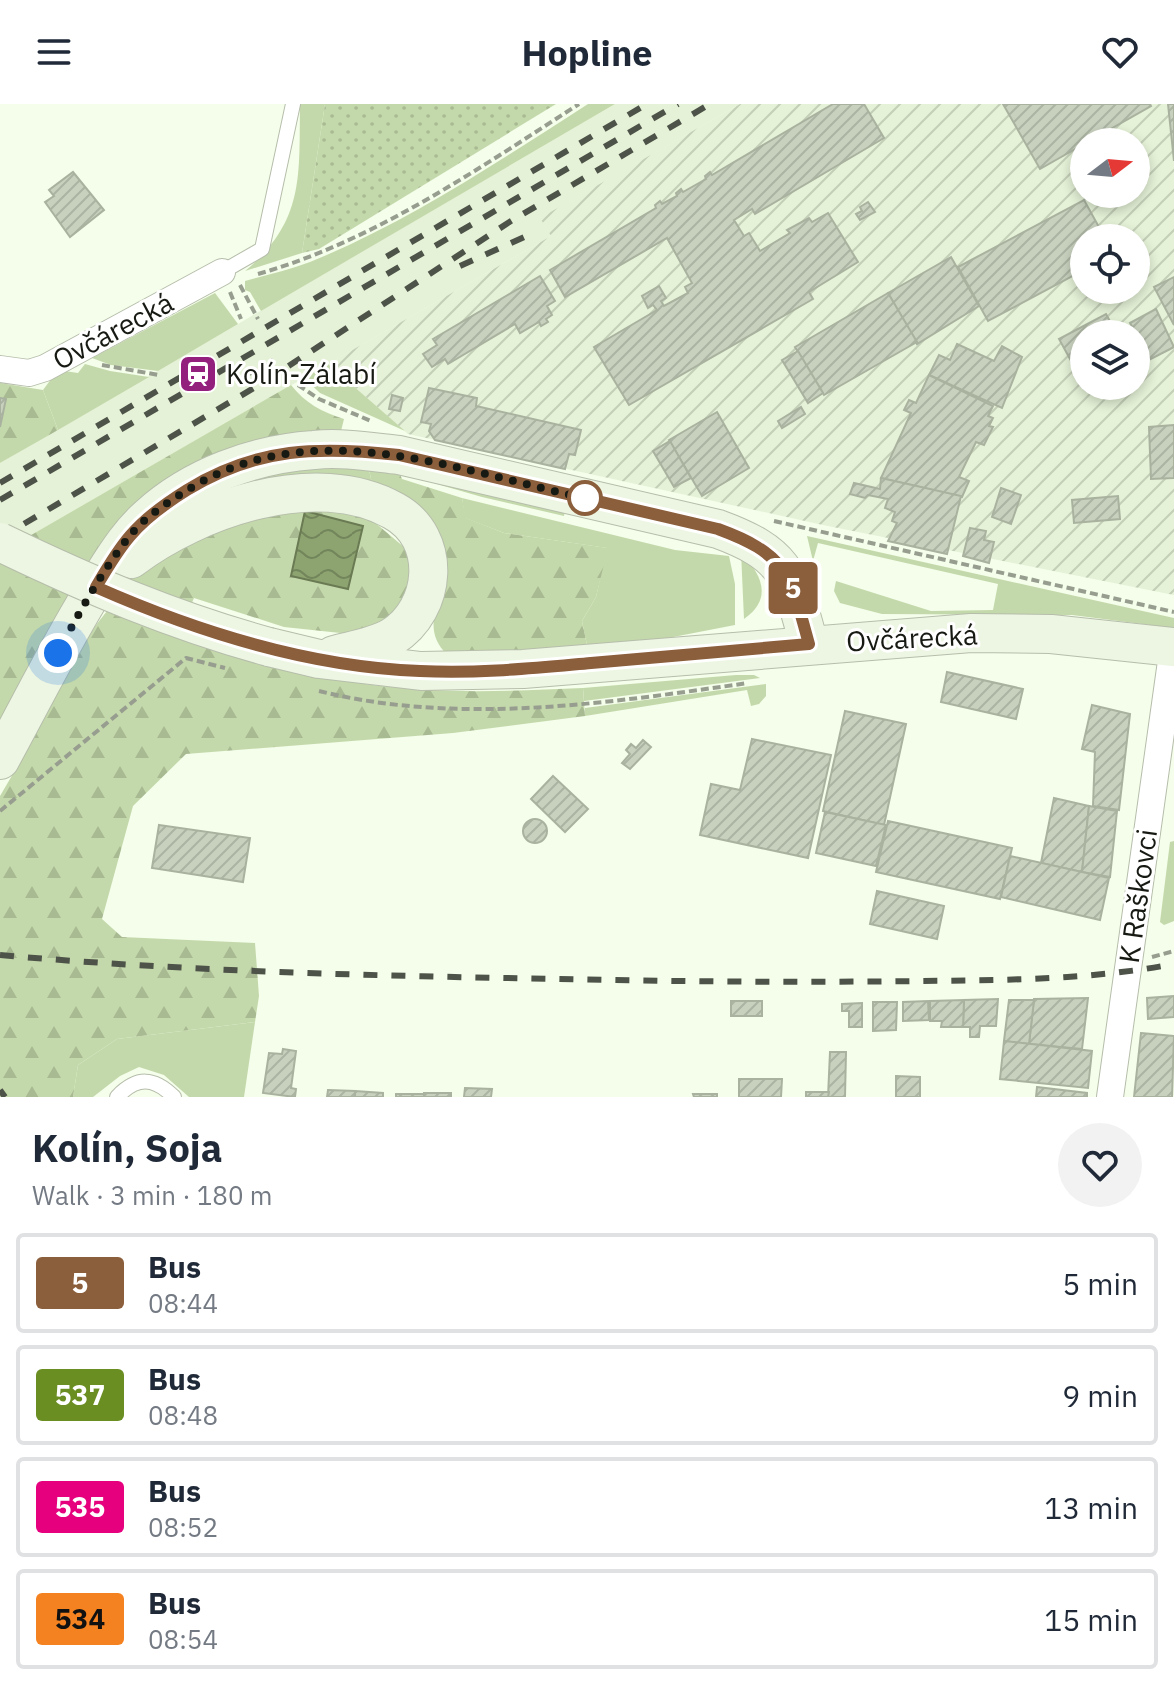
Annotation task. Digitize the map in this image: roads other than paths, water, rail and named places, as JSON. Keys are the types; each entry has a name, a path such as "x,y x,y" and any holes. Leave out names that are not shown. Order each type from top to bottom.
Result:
{"main road":[{"path":"0,760 91,595 129,537 161,507 199,483 254,459 317,449 399,455 718,529 740,537 776,558 786,573 795,591 809,644"},
{"path":"91,595 151,543 207,515 281,496 316,494 373,501 396,512 415,527 425,544 429,563 423,603 411,622 392,637 315,674"},
{"name":"Ovčárecká","path":"0,542 129,602 202,628 269,647 315,674 373,667 473,671 971,633 1174,636"}],"street":[{"name":"Ovčárecká","path":"0,369 37,372 229,276"},
{"name":"K Raškovci","path":"1110,1097 1174,636"}],"lane":[{"path":"229,276 262,249 293,104"},
{"path":"117,1097 128,1086 147,1081 160,1085 174,1097"}],"water":[{"path":"305,511 363,526 348,589 291,576"}],"railway":[{"path":"0,483 647,104"},
{"path":"0,500 678,104"},
{"path":"0,538 264,382 511,221 710,104"},
{"path":"460,266 533,233"},
{"path":"0,955 254,971 739,982 1047,978 1174,964"},
{"path":"0,1090 5,1097"}],"place":[{"name":"Kolín-Zálabí","path":"198,374"}]}
